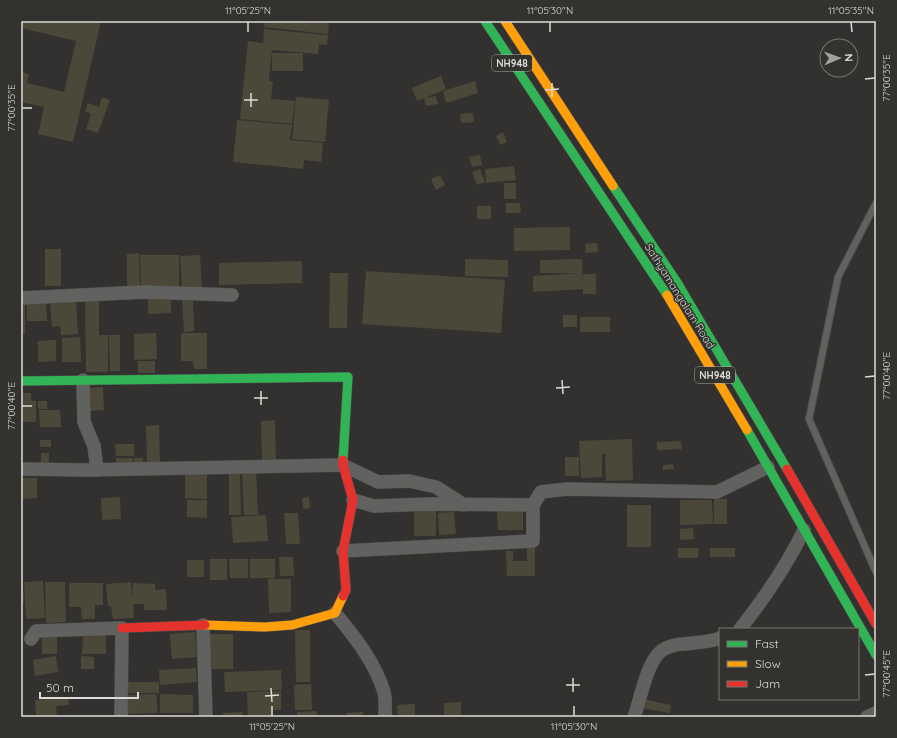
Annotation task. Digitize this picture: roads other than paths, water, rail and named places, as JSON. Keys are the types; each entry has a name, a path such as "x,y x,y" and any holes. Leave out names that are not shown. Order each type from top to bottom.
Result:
{"main road":[{"name":"Sathyamangalam Road","path":"486,21 665,292 876,655"},
{"name":"Sathyamangalam Road","path":"506,21 678,284 876,624"},
{"path":"21,381 348,377 343,466 353,500 343,551 346,590 335,613 292,625 265,627 203,625 122,628"},
{"path":"866,639 876,633"}],"street":[{"path":"21,298 145,292 232,295"},
{"path":"83,380 84,422 94,446 97,470"},
{"path":"21,469 97,470 343,466 378,482 409,481 436,487 464,505"},
{"path":"343,551 533,541 533,505 541,492 567,489 718,492 768,467"},
{"path":"353,500 374,506 533,505"},
{"path":"741,628 754,612 796,546 804,530"},
{"path":"335,613 355,638 376,672 384,693 385,717"},
{"path":"203,625 206,717"},
{"path":"31,639 36,631 122,628 121,717"},
{"path":"634,717 644,684 656,657 665,648 683,644 708,643 719,638"},
{"path":"867,717 876,713"}],"lane":[{"path":"876,203 838,277 809,419 876,572"}]}
